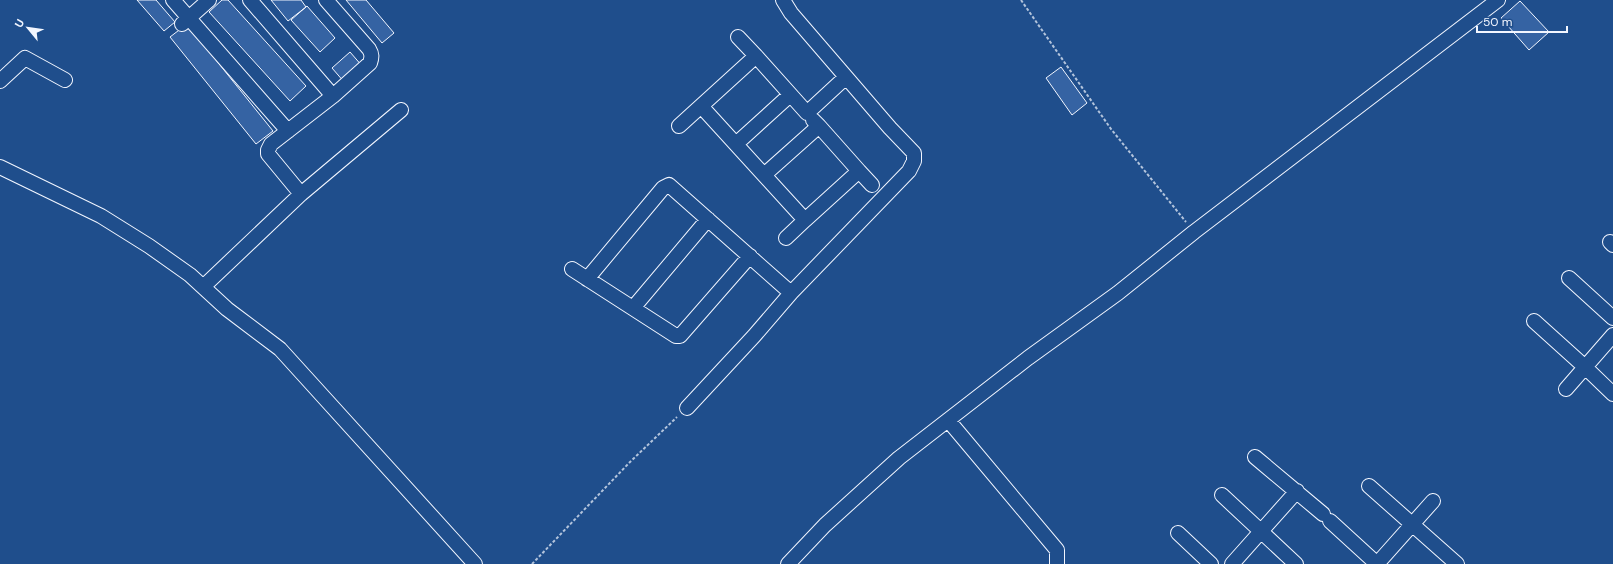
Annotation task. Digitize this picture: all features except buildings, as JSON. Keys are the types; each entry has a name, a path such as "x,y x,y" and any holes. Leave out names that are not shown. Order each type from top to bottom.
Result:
{"street":[{"path":"173,0 185,21 288,131"},
{"path":"185,21 208,0"},
{"path":"250,0 334,96"},
{"path":"301,194 268,154 271,144 334,96 370,63 372,53 326,0"},
{"path":"687,408 750,341 791,293 909,171 914,161 914,153 791,13 783,0"},
{"path":"788,564 825,525 893,463 1028,358 1118,293 1194,232 1498,0"},
{"path":"738,36 872,185"},
{"path":"679,126 756,56"},
{"path":"0,81 25,58 65,80"},
{"path":"807,113 846,77"},
{"path":"736,144 790,95"},
{"path":"701,106 805,220"},
{"path":"203,287 301,194 401,110"},
{"path":"764,175 819,126"},
{"path":"0,167 101,216 155,250 190,275 227,309 280,349 475,564"},
{"path":"786,238 859,171"},
{"path":"587,279 665,186 670,186 791,293"},
{"path":"633,308 708,219"},
{"path":"572,269 676,336 680,336 750,256"},
{"path":"1569,278 1613,318"},
{"path":"1534,320 1586,367 1613,394"},
{"path":"1566,389 1613,335"},
{"path":"948,420 1057,550 1057,564"},
{"path":"1255,457 1327,517 1377,564 1433,501"},
{"path":"1369,486 1458,564"},
{"path":"1232,564 1297,491"},
{"path":"1222,495 1296,564"},
{"path":"1178,533 1211,564"}],"path":[{"path":"1021,0 1111,129 1194,232"},
{"path":"532,564 630,462 687,408"}]}
